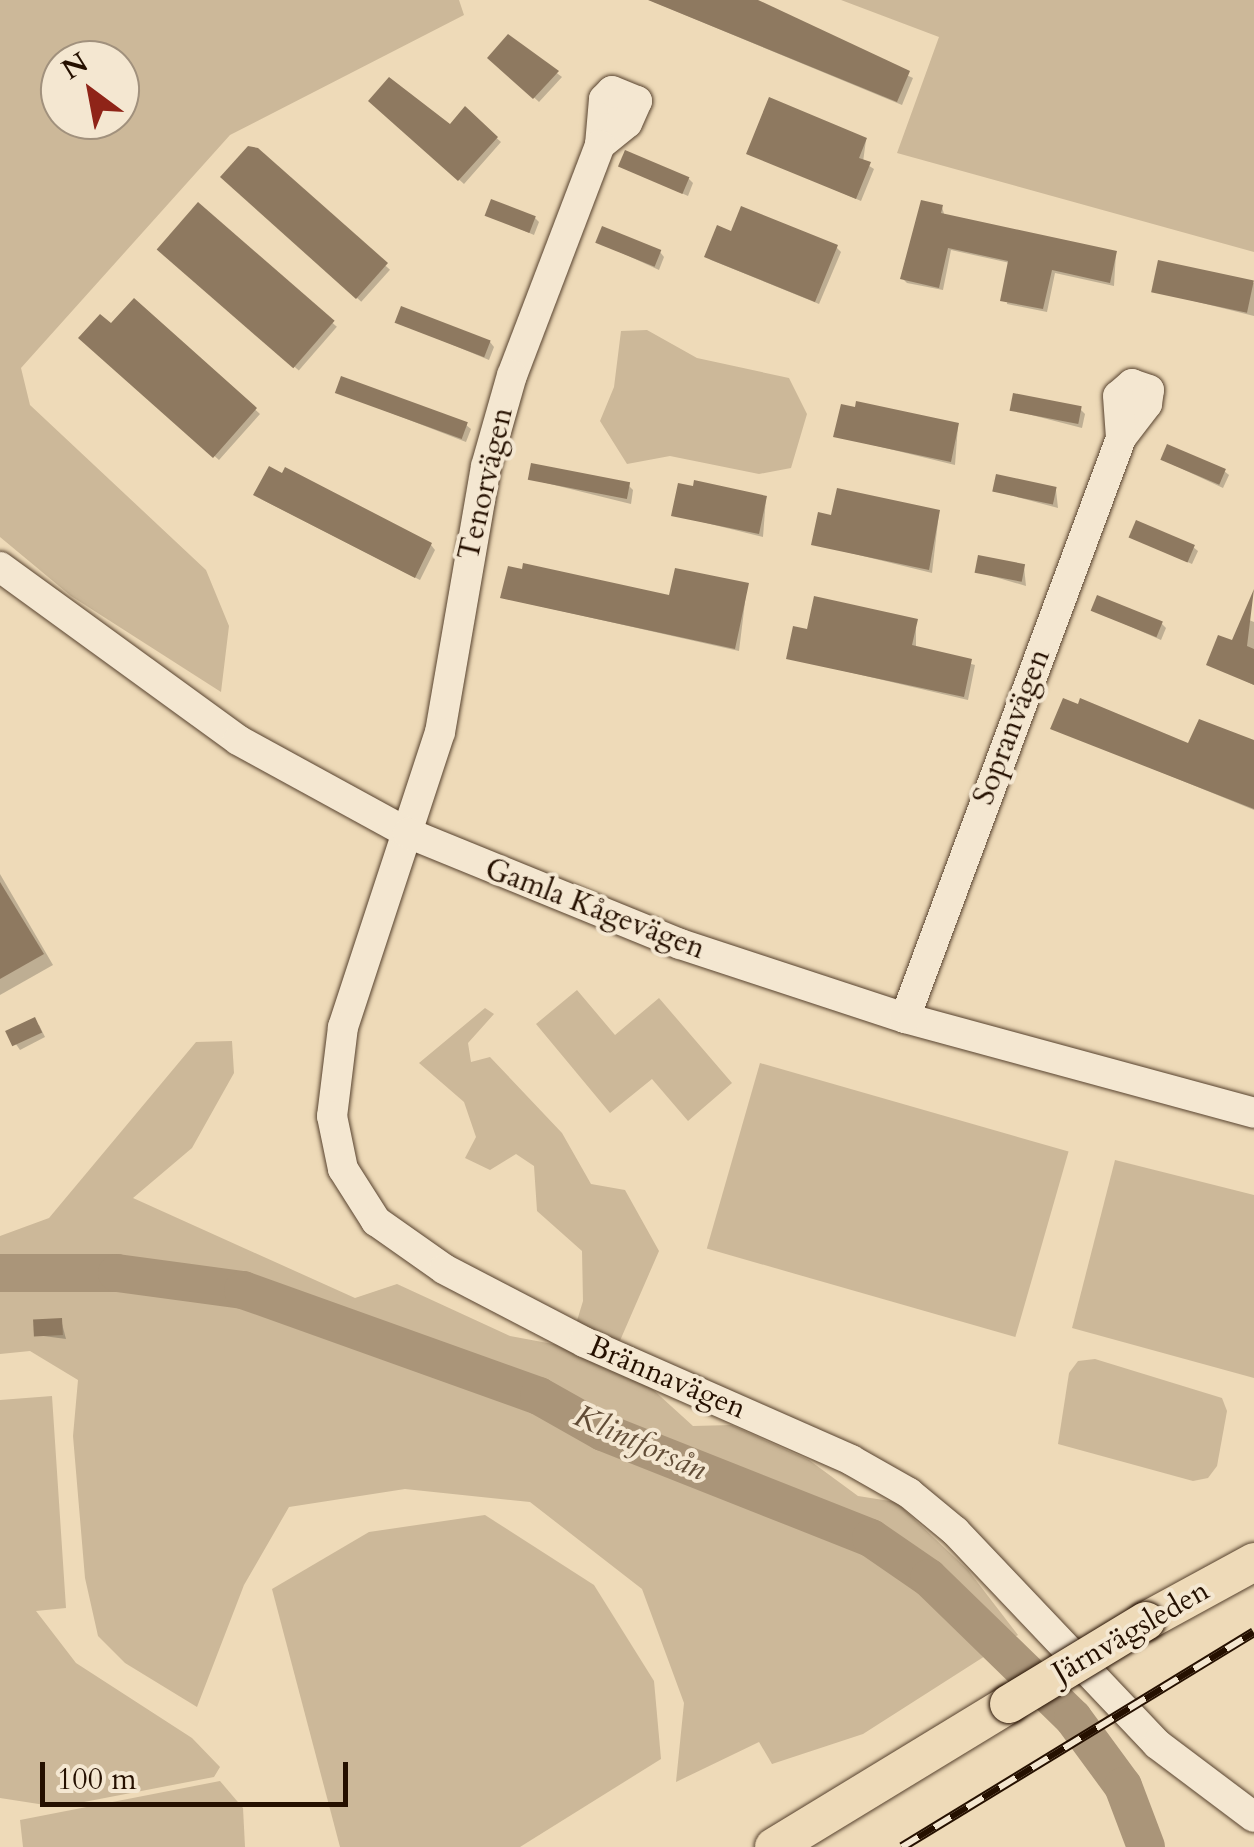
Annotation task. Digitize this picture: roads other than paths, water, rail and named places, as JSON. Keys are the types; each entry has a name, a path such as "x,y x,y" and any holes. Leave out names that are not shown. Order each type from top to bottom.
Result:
{"main road":[{"name":"Järnvägsleden","path":"774,1847 1146,1621 1254,1562"}],"street":[{"name":"Tenorvägen","path":"408,833 440,732 486,466 512,375 600,145"},
{"name":"Sopranvägen","path":"905,1018 1122,438"},
{"name":"Gamla Kågevägen","path":"0,567 238,740 408,833 680,944 905,1018 1254,1113"},
{"name":"Brännavägen","path":"408,833 343,1027 332,1116 342,1169 376,1221 444,1269 584,1342 851,1460 908,1494 955,1530 1157,1744 1254,1816"}],"waterway":[{"name":"Klintforsån","path":"0,1273 117,1273 243,1290 539,1396 603,1432 871,1538 929,1578 1073,1718 1123,1786 1146,1847"}],"railway":[{"path":"902,1847 1254,1632"}]}
